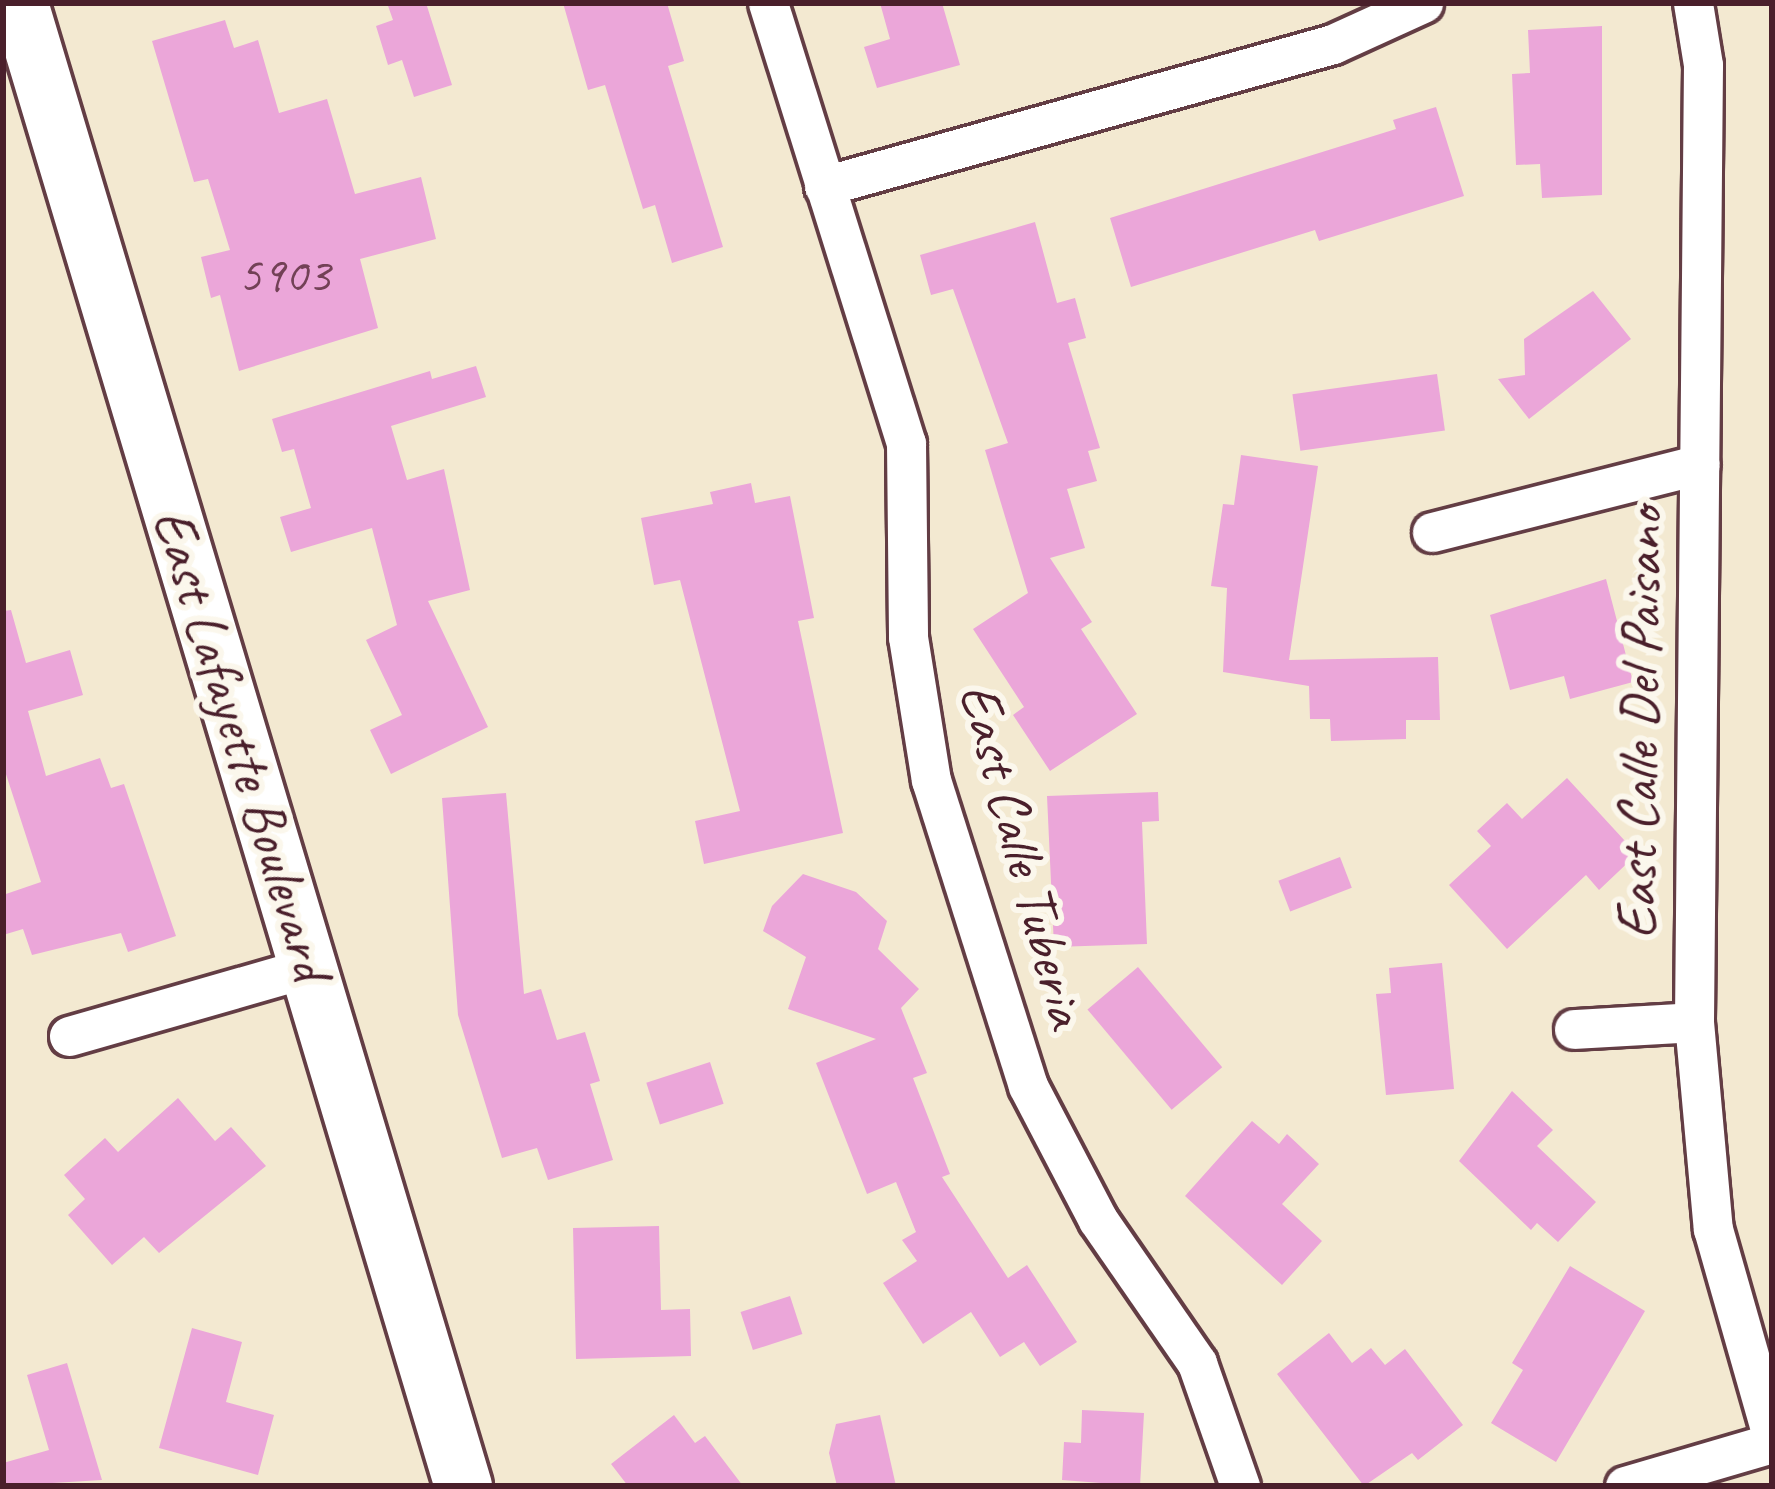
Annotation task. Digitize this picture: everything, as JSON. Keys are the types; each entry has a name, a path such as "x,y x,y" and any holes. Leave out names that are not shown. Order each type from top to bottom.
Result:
{"street":[{"name":"East Lafayette Boulevard","path":"19,3 463,1486"},
{"name":"East Calle Tuberia","path":"768,3 906,443 908,637 931,780 1028,1086 1098,1220 1197,1364 1240,1486"},
{"path":"824,186 1333,44 1423,3"},
{"name":"East Calle Del Paisano","path":"1693,3 1703,65 1694,1022 1713,1229 1772,1439"},
{"path":"1432,532 1700,464"},
{"path":"69,1036 310,967"},
{"path":"1574,1029 1694,1022"},
{"path":"1625,1486 1772,1439"}],"building":[{"path":"387,3 426,3 452,85 414,97 402,60 388,65 376,26 393,20"},
{"path":"563,3 667,3 684,61 668,66 723,247 672,263 655,205 643,209 605,85 588,90"},
{"path":"880,3 942,3 960,65 877,88 864,47 890,39"},
{"path":"225,20 234,48 258,40 279,113 327,99 355,194 421,177 436,239 360,259 378,328 239,371 220,295 211,298 201,257 230,250 208,179 194,182 152,41"},
{"path":"1602,26 1602,195 1542,198 1540,164 1516,165 1512,74 1530,73 1528,30"},
{"path":"1436,107 1464,196 1319,241 1315,230 1131,287 1110,218 1396,129 1393,120"},
{"path":"1035,222 1057,303 1075,298 1086,338 1068,343 1100,448 1088,451 1097,481 1067,489 1085,548 1050,558 1092,622 1081,629 1137,714 1050,771 1013,715 1024,707 973,629 1028,593 985,450 1008,443 953,289 931,295 920,255"},
{"path":"1593,291 1631,339 1529,419 1498,379 1525,375 1524,339"},
{"path":"476,366 486,397 391,426 407,480 444,469 470,590 428,601 488,727 391,774 370,730 402,715 366,640 397,625 372,528 291,552 280,517 311,508 294,449 282,452 272,419 430,371 432,379"},
{"path":"1437,374 1445,430 1300,451 1292,394"},
{"path":"1241,455 1318,466 1289,660 1438,657 1440,720 1406,720 1406,739 1331,741 1330,719 1310,719 1309,686 1223,672 1227,588 1211,586 1223,504 1234,505"},
{"path":"751,483 755,503 790,496 814,618 798,621 843,833 704,864 695,821 740,811 680,580 654,585 641,518 713,504 710,492"},
{"path":"1606,579 1633,682 1570,699 1564,676 1510,690 1490,615"},
{"path":"11,610 26,663 70,650 83,695 28,711 46,776 100,758 111,788 124,784 176,936 128,952 121,933 32,955 23,929 3,935 3,895 41,882 3,765 3,611"},
{"path":"1567,778 1637,854 1599,890 1586,875 1507,949 1449,885 1491,846 1477,831 1507,803 1522,819"},
{"path":"1158,792 1159,821 1142,822 1147,944 1054,947 1047,796"},
{"path":"506,793 524,994 541,989 557,1040 585,1032 600,1081 590,1084 613,1160 548,1180 537,1148 502,1158 458,1015 442,798"},
{"path":"1340,857 1352,888 1290,911 1278,881"},
{"path":"803,874 856,892 887,921 878,949 919,989 901,1008 927,1073 913,1078 950,1174 942,1177 1008,1278 1027,1265 1077,1342 1040,1366 1024,1342 1000,1357 971,1312 923,1344 883,1283 917,1261 902,1240 916,1232 896,1182 867,1194 816,1063 876,1039 788,1009 806,957 763,931 772,906"},
{"path":"1442,963 1454,1089 1386,1095 1376,994 1391,993 1389,968"},
{"path":"1138,967 1222,1067 1172,1110 1087,1009"},
{"path":"710,1062 724,1104 660,1125 646,1083"},
{"path":"1512,1091 1553,1130 1537,1146 1596,1202 1558,1242 1537,1223 1531,1230 1459,1161"},
{"path":"178,1098 215,1141 231,1127 266,1166 159,1253 144,1237 112,1265 68,1215 85,1199 64,1175 105,1138 118,1152"},
{"path":"1252,1121 1279,1144 1287,1134 1319,1164 1282,1204 1322,1241 1282,1285 1185,1196"},
{"path":"659,1226 661,1310 690,1309 691,1356 576,1359 573,1228"},
{"path":"1570,1266 1645,1311 1556,1462 1491,1423 1523,1370 1512,1363"},
{"path":"790,1296 802,1334 753,1350 741,1312"},
{"path":"192,1328 242,1342 226,1402 274,1415 258,1475 159,1448"},
{"path":"1329,1333 1352,1363 1371,1348 1385,1365 1405,1349 1463,1425 1418,1460 1412,1453 1364,1486 1277,1374"},
{"path":"67,1363 102,1480 3,1486 3,1463 49,1450 27,1375"},
{"path":"1082,1410 1144,1413 1140,1486 1062,1480 1064,1442 1081,1443"},
{"path":"674,1415 695,1443 705,1436 743,1486 628,1486 611,1464"},
{"path":"880,1415 896,1486 837,1486 829,1453 836,1424"}]}
